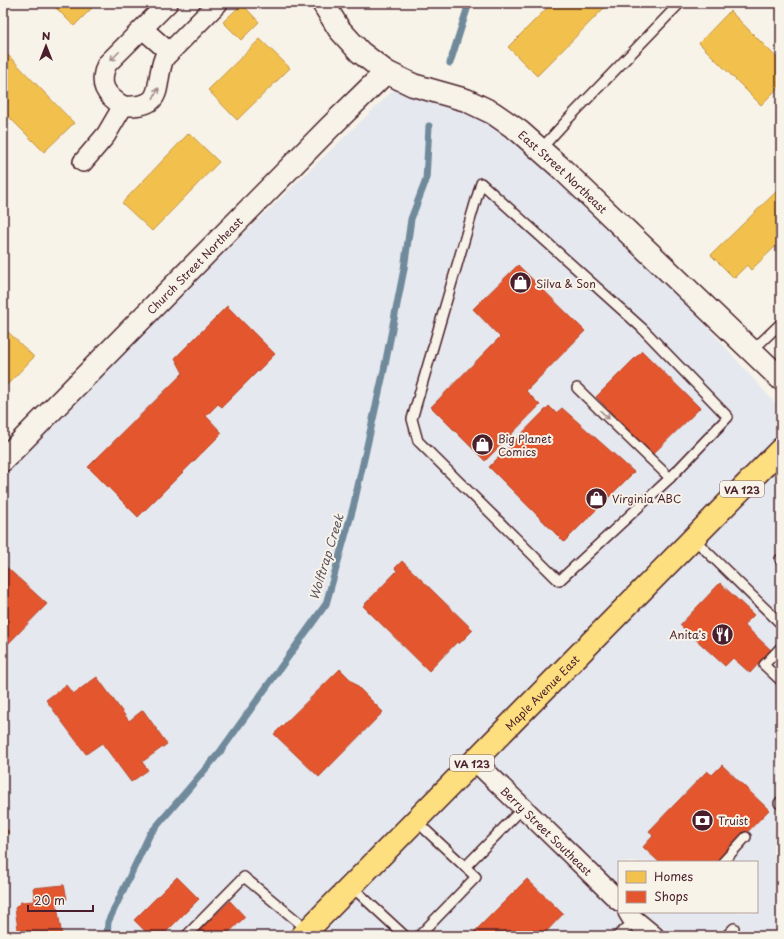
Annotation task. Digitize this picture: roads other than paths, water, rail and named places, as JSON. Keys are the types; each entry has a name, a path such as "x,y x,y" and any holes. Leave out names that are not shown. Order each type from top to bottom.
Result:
{"main road":[{"name":"Maple Avenue East","path":"305,933 781,449"}],"street":[{"path":"168,3 107,64 102,74 102,82 106,91 115,101 123,106 134,107 146,104 156,96 164,58 218,3"},
{"name":"East Street Northeast","path":"323,3 339,29 360,52 386,72 413,85 466,100 493,113 520,131 781,379"},
{"path":"143,29 169,52"},
{"name":"Church Street Northeast","path":"3,460 328,128 386,72"},
{"path":"83,162 106,135 123,106"},
{"name":"Berry Street Southeast","path":"475,761 618,900"},
{"path":"632,916 654,936"}],"lane":[{"path":"540,150 680,3"},
{"path":"481,183 642,328 728,417 670,478 559,581 418,441 412,419 481,183"},
{"path":"751,352 781,322"},
{"path":"577,388 670,478"},
{"path":"693,538 781,624"},
{"path":"781,647 764,665 781,681"},
{"path":"465,867 523,808"},
{"path":"416,821 476,877 419,936"},
{"path":"724,861 746,837"},
{"path":"186,936 244,877 305,933"},
{"path":"351,886 405,936"},
{"path":"617,936 632,916"},
{"path":"726,936 734,928"}],"waterway":[{"name":"Wolftrap Creek","path":"450,63 469,3"},
{"name":"Wolftrap Creek","path":"107,936 108,922 150,834 220,752 326,604 353,508 384,370 404,269 411,219 426,180 429,126"}],"place":[{"name":"Silva & Son","path":"520,283"},
{"name":"Big Planet Comics","path":"482,444"},
{"name":"Virginia ABC","path":"597,498"},
{"name":"Anita's","path":"722,634"},
{"name":"Truist","path":"703,820"}]}
